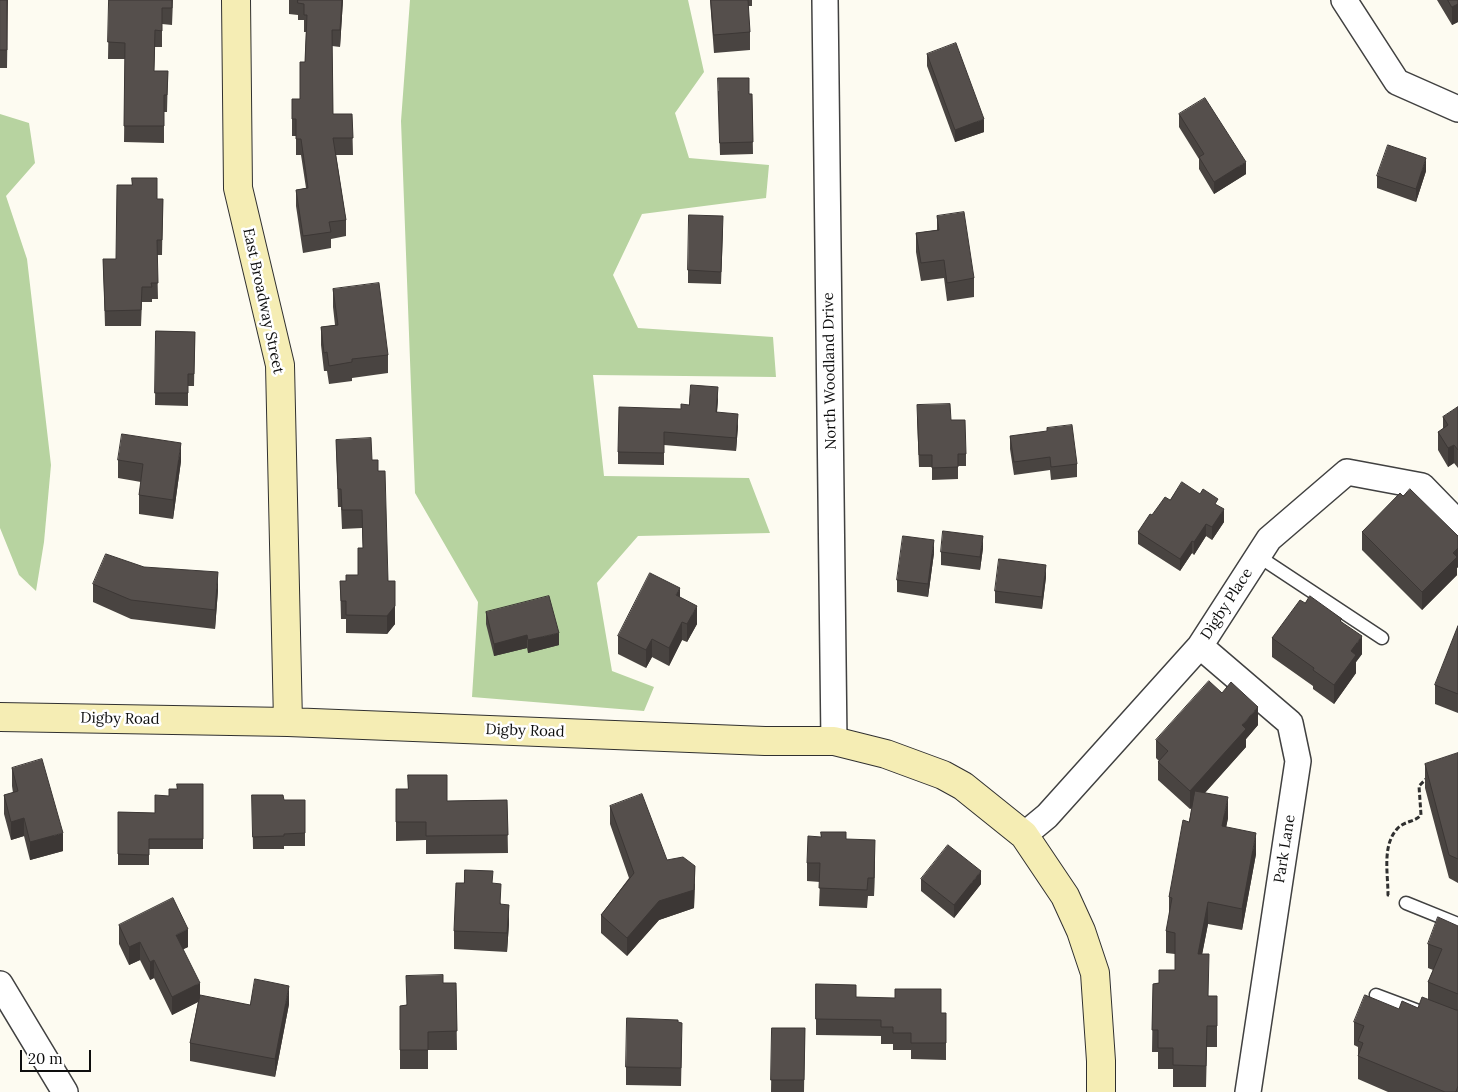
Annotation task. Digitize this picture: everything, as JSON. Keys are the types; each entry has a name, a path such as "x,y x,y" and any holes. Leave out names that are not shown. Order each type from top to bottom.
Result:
{"street":[{"name":"East Broadway Street","path":"236,0 238,188 280,365 288,722"},
{"name":"North Woodland Drive","path":"825,0 834,742"},
{"path":"1344,0 1397,82 1458,108"},
{"name":"Digby Place","path":"1024,835 1047,816 1200,646 1269,539 1347,472 1422,486 1458,523"},
{"name":"Park Lane","path":"1200,646 1290,723 1298,761 1248,1092"},
{"name":"Digby Road","path":"0,717 288,722 765,741 834,742 886,754 943,775 963,786 1024,835 1065,896 1082,931 1095,973 1101,1092"},
{"path":"0,984 66,1092"}],"lane":[{"path":"1258,556 1382,638"},
{"path":"1406,903 1458,924"},
{"path":"1376,995 1431,1016"}],"path":[{"path":"1406,903 1388,895 1387,848 1397,829 1421,815 1419,786 1430,774"}],"green space":[{"path":"410,0 688,0 704,72 675,113 689,158 769,165 766,198 642,214 613,275 638,328 773,337 776,377 593,375 604,476 749,478 770,533 638,536 597,583 612,671 654,687 644,711 472,697 478,602 415,493 401,121"},
{"path":"0,114 29,123 35,163 6,196 27,259 51,465 44,542 36,591 19,575 0,528"}],"building":[{"path":"0,0 7,0 7,50 0,50"},
{"path":"109,0 172,0 172,8 162,8 162,31 155,30 154,71 168,71 167,95 164,95 164,126 124,126 125,43 108,42"},
{"path":"298,0 342,0 340,30 332,30 333,114 352,114 353,138 333,138 346,220 329,222 331,232 303,236 296,190 308,188 301,139 296,139 296,119 292,119 292,99 300,99 300,62 305,62 307,15 304,15 304,4 298,3"},
{"path":"711,0 748,0 750,32 714,35"},
{"path":"1448,0 1458,0 1458,4 1452,7"},
{"path":"956,43 984,119 955,130 927,54"},
{"path":"718,78 749,78 749,94 752,94 753,142 720,143"},
{"path":"1205,98 1246,162 1214,182 1199,157 1204,154 1179,114"},
{"path":"1388,145 1426,158 1416,189 1377,176"},
{"path":"132,178 157,178 157,199 163,199 162,240 157,240 158,283 151,283 152,287 142,287 141,310 105,311 103,259 116,259 117,185 132,185"},
{"path":"964,212 974,278 947,283 944,260 921,263 916,233 939,230 937,216"},
{"path":"689,215 723,216 721,272 688,270"},
{"path":"379,283 388,355 352,359 352,362 329,366 327,352 324,353 321,327 338,325 333,289"},
{"path":"156,331 195,332 194,374 188,374 188,393 155,393"},
{"path":"691,385 718,387 716,412 738,414 736,438 664,432 664,453 618,452 619,407 681,409 681,404 689,405"},
{"path":"950,404 951,420 965,420 966,454 958,454 958,467 932,468 932,455 919,455 917,405"},
{"path":"1458,407 1458,450 1454,445 1448,448 1438,432 1448,425 1443,417"},
{"path":"1072,425 1077,464 1051,467 1050,457 1014,462 1010,436 1047,431 1047,428"},
{"path":"122,434 181,443 173,500 139,495 143,464 118,460"},
{"path":"371,438 372,460 378,460 378,471 385,471 388,581 395,581 395,606 387,616 346,615 346,601 341,601 340,581 346,581 346,575 358,575 358,548 363,548 362,510 342,510 341,489 338,489 336,440"},
{"path":"1182,482 1200,494 1203,489 1218,499 1215,504 1224,509 1212,527 1206,524 1180,559 1138,532 1165,497 1170,500"},
{"path":"1410,489 1458,536 1458,548 1453,553 1457,557 1422,592 1362,532 1400,493 1403,496"},
{"path":"943,531 983,536 980,557 941,552"},
{"path":"903,536 934,540 928,584 897,580"},
{"path":"106,554 144,567 218,572 215,610 131,600 93,584"},
{"path":"999,559 1046,565 1042,597 995,591"},
{"path":"650,573 680,588 676,595 697,606 687,624 682,622 669,648 652,639 646,650 618,636"},
{"path":"549,596 559,633 528,640 527,635 494,644 486,612"},
{"path":"1310,596 1342,619 1340,621 1362,636 1351,651 1356,655 1334,685 1272,638 1300,600 1305,603"},
{"path":"1458,626 1458,694 1435,685"},
{"path":"1209,681 1222,693 1231,682 1258,707 1242,725 1246,729 1190,791 1158,762 1168,751 1156,740"},
{"path":"1458,753 1458,859 1449,855 1425,764"},
{"path":"42,759 63,833 30,842 24,818 11,822 4,795 18,791 12,768"},
{"path":"408,775 447,775 447,801 507,800 508,835 426,836 426,822 396,822 396,789 408,789"},
{"path":"177,784 203,784 203,839 149,839 149,855 118,854 118,812 155,813 155,795 169,796 169,789 177,789"},
{"path":"1195,791 1228,797 1222,826 1256,833 1242,909 1208,902 1198,954 1209,954 1208,996 1217,996 1217,1026 1207,1026 1206,1066 1173,1065 1173,1048 1158,1048 1158,1030 1152,1030 1153,984 1159,983 1159,970 1175,970 1175,933 1166,931 1172,898 1169,897 1183,820 1189,822"},
{"path":"642,794 667,860 683,857 695,866 694,890 659,901 627,938 601,915 634,873 610,806"},
{"path":"252,795 283,795 284,800 305,800 305,833 253,837"},
{"path":"821,832 846,832 846,839 875,840 874,878 868,878 867,890 819,888 820,863 807,863 808,836 821,837"},
{"path":"948,845 981,871 954,905 921,879"},
{"path":"465,870 493,871 492,883 501,884 500,904 509,905 507,933 454,931 456,883 464,883"},
{"path":"173,898 188,929 176,935 200,983 172,997 154,960 150,962 140,942 129,947 119,925"},
{"path":"1438,917 1458,926 1458,994 1428,982 1442,949 1428,944"},
{"path":"443,975 443,983 456,983 457,1031 428,1032 428,1050 400,1050 400,1006 407,1005 406,976"},
{"path":"255,979 289,986 275,1059 190,1043 200,995 250,1005"},
{"path":"816,984 856,985 856,997 895,998 895,989 941,989 941,1013 946,1013 946,1043 911,1043 911,1033 893,1033 893,1027 881,1027 881,1020 816,1019"},
{"path":"1365,995 1399,1009 1402,1001 1418,1008 1422,997 1458,1010 1458,1086 1456,1092 1445,1092 1358,1056 1363,1043 1358,1041 1364,1026 1354,1022"},
{"path":"627,1018 678,1020 678,1022 682,1023 681,1068 626,1067"},
{"path":"772,1028 805,1028 804,1080 771,1080"}]}
